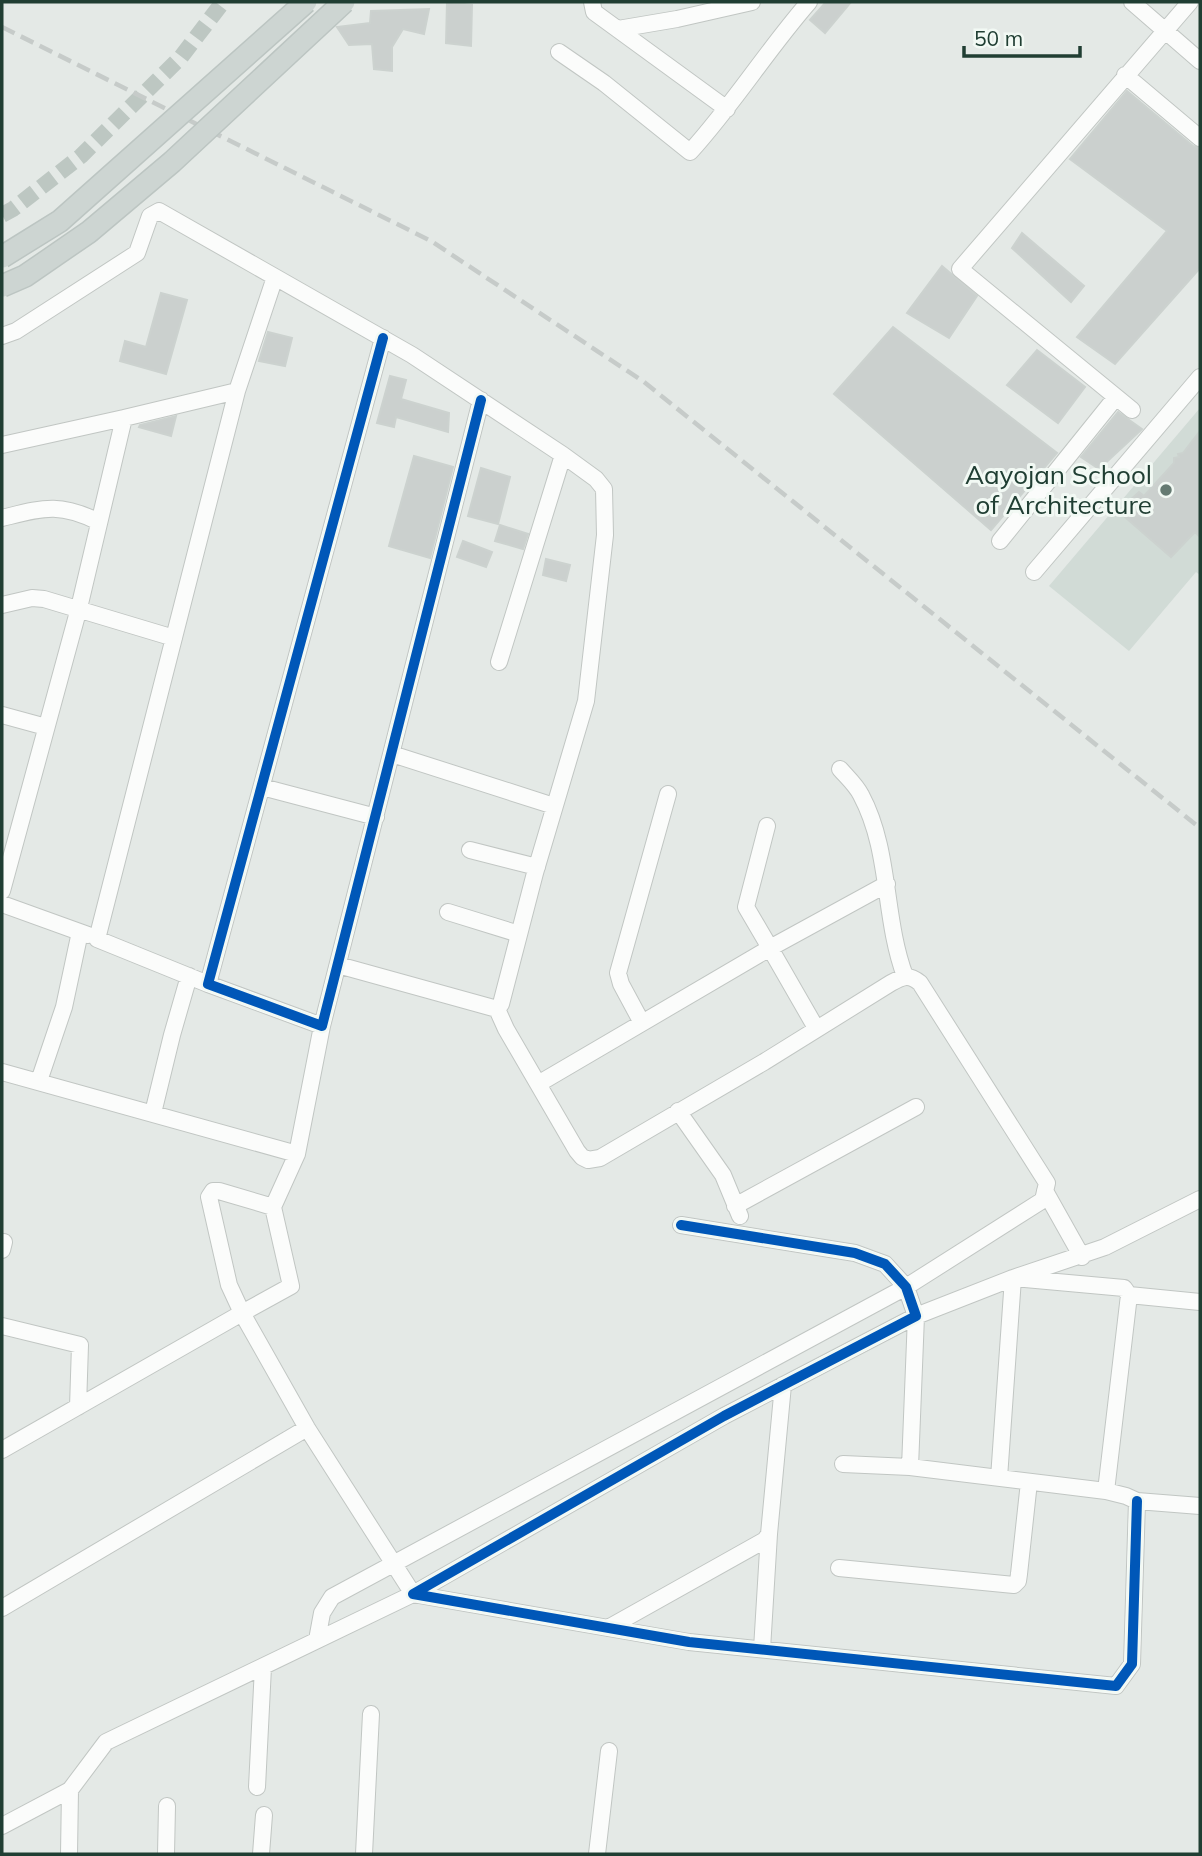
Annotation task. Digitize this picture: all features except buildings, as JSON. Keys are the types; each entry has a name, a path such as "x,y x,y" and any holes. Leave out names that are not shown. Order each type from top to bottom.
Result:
{"main road":[{"path":"2,257 60,222 306,2"},
{"path":"2,286 25,276 89,232 172,162 344,2"}],"street":[{"path":"592,2 594,12 727,109"},
{"path":"618,29 752,2"},
{"path":"559,52 604,83 690,152 727,109 809,2"},
{"path":"1132,2 1200,61"},
{"path":"1132,410 960,269 1190,2"},
{"path":"1125,75 1200,138"},
{"path":"2,336 16,331 137,253 150,216 159,211 383,338 481,400 600,483 605,493 606,512 586,701 498,1009"},
{"path":"97,939 237,391 275,276"},
{"path":"208,984 383,338"},
{"path":"1034,572 1200,377"},
{"path":"2,445 237,391"},
{"path":"1000,541 1116,397"},
{"path":"2,1450 291,1286 273,1207 297,1154 323,1026 481,400"},
{"path":"2,891 79,608 124,418"},
{"path":"499,662 563,455"},
{"path":"2,518 54,507 76,511 99,522"},
{"path":"2,605 32,598 44,599 174,638"},
{"path":"2,715 46,727"},
{"path":"392,754 554,806"},
{"path":"840,769 860,793 880,846 896,945 905,976"},
{"path":"262,787 376,817"},
{"path":"642,1023 618,973 668,794"},
{"path":"767,826 746,907 816,1028"},
{"path":"471,850 537,867"},
{"path":"538,1084 770,948 887,884"},
{"path":"2,904 323,1026"},
{"path":"448,912 519,934"},
{"path":"39,1082 64,1007 80,932"},
{"path":"338,965 498,1009"},
{"path":"153,1113 189,976"},
{"path":"317,1640 322,1612 332,1597 906,1287 1043,1200 1047,1183 920,983 912,976 905,976 600,1158 588,1160 577,1151 506,1029 498,1009"},
{"path":"2,1072 297,1154"},
{"path":"678,1111 723,1175 737,1211 916,1107"},
{"path":"273,1207 219,1191 213,1191 209,1197 229,1284 242,1313 307,1428 413,1594 689,1642 1116,1686 1132,1664 1137,1502"},
{"path":"1045,1191 1082,1256"},
{"path":"2,1826 70,1790 106,1742 413,1594 783,1385 916,1316 1013,1278 1082,1256 1200,1199"},
{"path":"681,1226 855,1254 884,1264 906,1287 916,1316 910,1467"},
{"path":"1013,1278 1124,1288 1129,1295 1106,1491"},
{"path":"999,1478 1013,1278"},
{"path":"1129,1295 1200,1302"},
{"path":"2,1326 80,1345 78,1407"},
{"path":"762,1649 769,1534 783,1385"},
{"path":"2,1608 307,1428"},
{"path":"843,1464 910,1467 1106,1491 1137,1502 1200,1506"},
{"path":"839,1568 1014,1584 1020,1574 1029,1482"},
{"path":"608,1628 758,1544 769,1534"},
{"path":"257,1787 263,1667"},
{"path":"364,1854 371,1714"},
{"path":"597,1854 609,1751"},
{"path":"69,1854 70,1790"},
{"path":"166,1854 167,1806"},
{"path":"261,1854 264,1815"}],"shaded area":[{"name":"Aayojan School of Architecture","path":"1200,408 1200,575 1196,572 1129,651 1049,586"}],"tunnel":[{"path":"2,215 81,156 181,57 223,2"}],"railway":[{"path":"2,27 431,241 644,382 1200,828"}],"cycle path":[{"path":"383,338 208,984 322,1026 481,400"},
{"path":"681,1225 855,1253 885,1264 906,1287 916,1316 724,1416 413,1594 689,1642 1116,1686 1132,1664 1137,1501"}],"place":[{"name":"Aayojan School of Architecture","path":"1166,490"}]}
